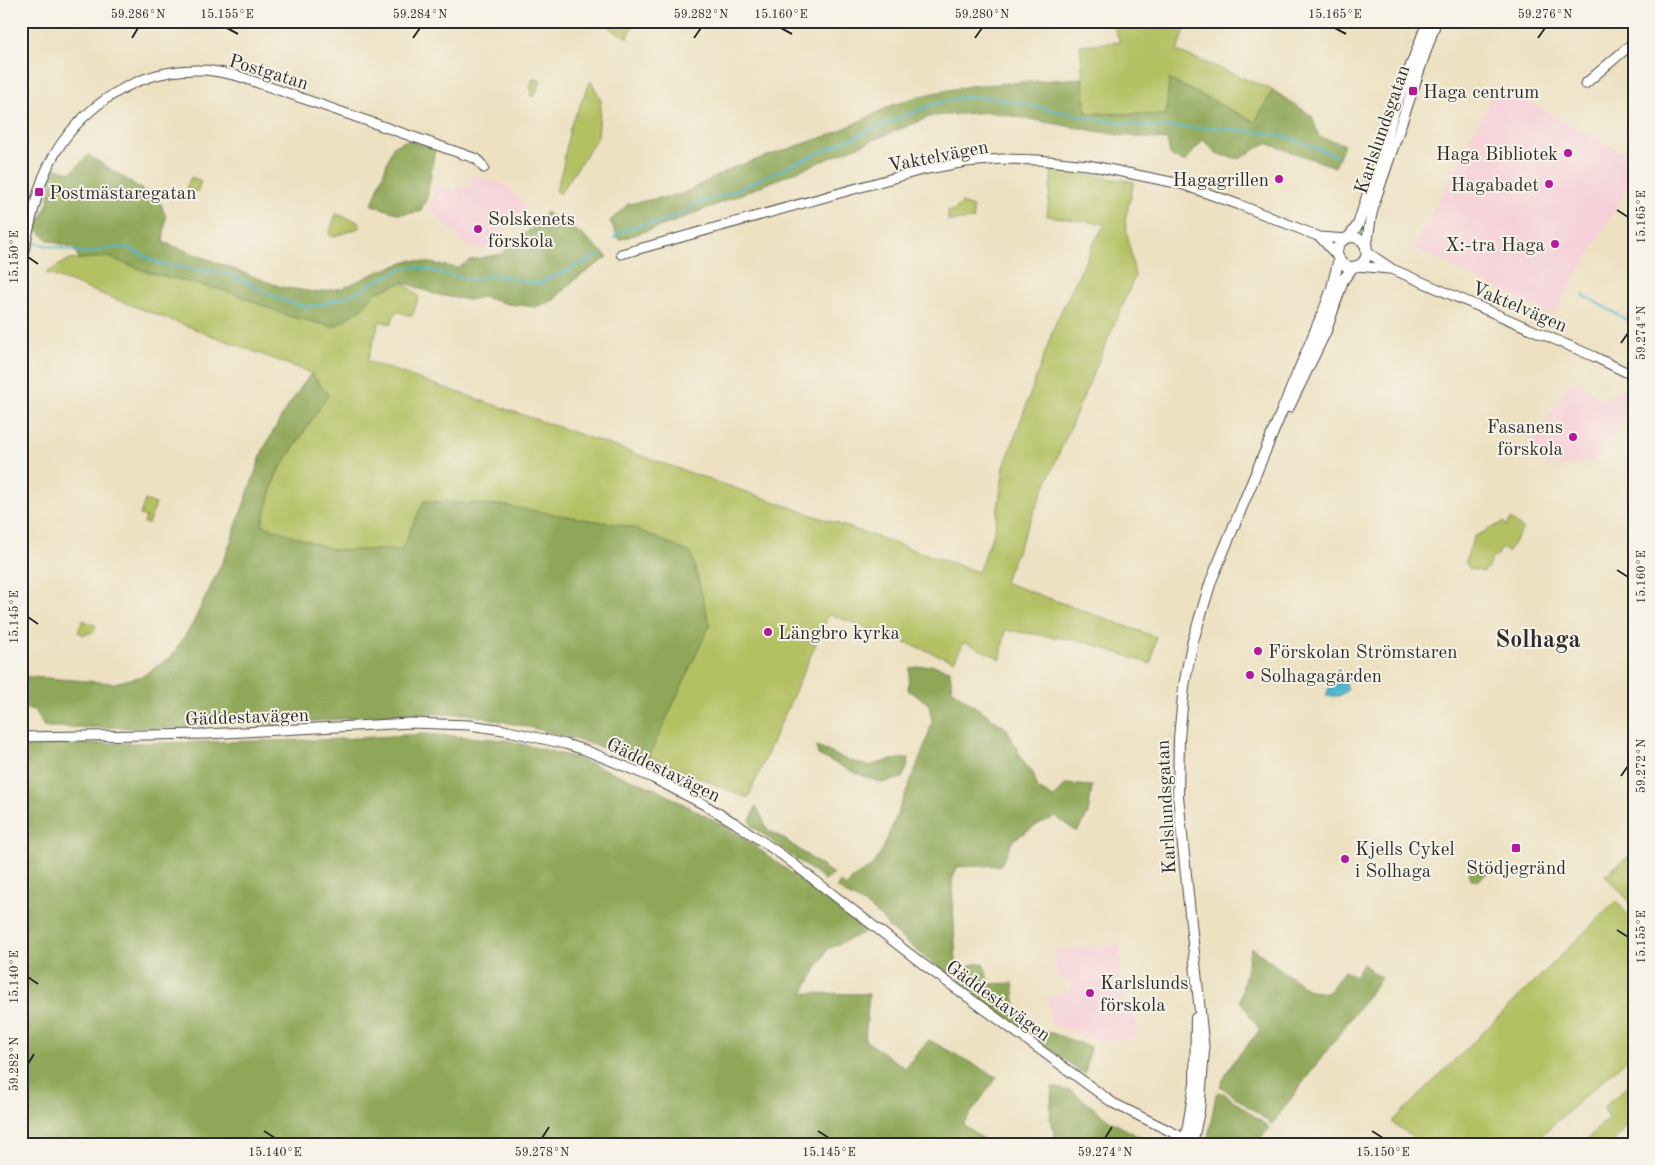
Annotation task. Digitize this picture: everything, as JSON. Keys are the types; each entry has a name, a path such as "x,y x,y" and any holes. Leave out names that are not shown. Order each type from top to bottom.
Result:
{"main road":[{"name":"Karlslundsgatan","path":"1347,238 1358,225 1396,105 1428,21"},
{"name":"Karlslundsgatan","path":"1367,251 1375,200 1436,21"},
{"path":"1347,238 1360,240 1367,251 1365,259 1355,266 1344,265 1338,258 1339,245 1347,238"},
{"name":"Karlslundsgatan","path":"1189,1142 1195,1083 1195,972 1178,790 1178,738 1184,686 1192,644 1211,580 1326,305 1332,288 1338,258"},
{"name":"Karlslundsgatan","path":"1268,446 1318,349 1343,280 1355,266"}],"street":[{"path":"1585,84 1634,42"},
{"name":"Postgatan","path":"21,263 39,190 52,160 65,139 98,104 127,86 174,72 199,70 238,76 477,159 484,168"},
{"name":"Vaktelvägen","path":"621,254 922,170 966,162 1003,159 1088,165 1181,184 1240,204 1320,237 1347,238"},
{"name":"Vaktelvägen","path":"1320,237 1338,258"},
{"name":"Vaktelvägen","path":"1367,251 1392,269 1595,357 1634,376"},
{"name":"Vaktelvägen","path":"1355,266 1392,269"},
{"name":"Gäddestavägen","path":"21,737 207,734 410,723 504,730 585,750 653,778 735,823 782,855 924,965 1066,1070 1126,1110 1189,1142"}],"shaded area":[{"path":"1498,86 1634,158 1634,177 1553,316 1413,248"},
{"name":"Solskenets förskola","path":"473,174 506,185 527,206 490,249 470,248 428,209 437,184 455,192 458,185 468,188"},
{"name":"Fasanens förskola","path":"1571,380 1604,400 1629,385 1634,388 1634,408 1594,460 1567,467 1546,464 1533,458 1527,452"},
{"name":"Karlslunds förskola","path":"1120,944 1124,1006 1133,1006 1137,1038 1102,1042 1050,1023 1048,995 1068,992 1073,987 1058,975 1054,955 1058,950"}],"green space":[{"path":"612,21 634,21 628,38 611,29"},
{"path":"1111,21 1188,21 1177,51 1273,90 1255,122 1170,80 1166,115 1086,113 1080,45 1120,42"},
{"path":"1082,78 1086,113 1166,115 1169,79 1255,122 1273,90 1312,116 1319,137 1344,144 1335,167 1266,143 1239,159 1217,154 1203,140 1185,162 1170,155 1167,140 1118,135 989,112 932,116 671,223 619,240 610,221 628,204 682,194 732,168 835,133 890,106 919,96 968,86"},
{"path":"533,79 541,81 534,97 530,95"},
{"path":"591,81 601,100 598,137 560,194 556,191 570,127"},
{"path":"408,140 435,149 427,198 420,212 400,214 372,205 393,146"},
{"path":"88,155 159,200 166,217 163,242 281,287 314,292 343,288 377,272 412,260 458,268 470,260 501,254 533,227 546,212 581,234 608,257 574,280 554,300 536,307 508,304 483,297 468,300 434,294 403,282 375,293 362,308 334,327 288,316 230,292 151,273 108,257 79,259 74,248 49,241 36,229 48,203 54,168 71,172"},
{"path":"1052,169 1134,182 1125,221 1135,276 1004,582 1156,637 1151,664 1082,641 1005,630 1001,659 964,642 954,661 829,614 748,798 395,650 256,546 276,475 328,395 311,373 46,273 68,260 108,257 151,273 230,292 288,316 362,308 375,293 403,282 419,297 412,316 396,311 391,324 380,321 367,361 978,572 995,529 1004,467 1056,322 1105,224 1047,216"},
{"path":"191,177 201,181 197,192 186,188"},
{"path":"961,203 973,207 973,218 975,219 948,221 948,211 955,210"},
{"path":"336,214 359,222 361,224 359,228 332,237 329,234"},
{"path":"311,373 328,395 276,474 262,525 335,550 401,550 424,501 500,505 632,527 691,553 710,625 646,763 595,745 542,730 467,714 398,714 269,725 243,716 191,728 44,727 35,710 21,708 21,676 114,683 143,676 172,656 193,623 227,552 263,450 284,412"},
{"path":"145,500 156,504 148,524 144,523 146,517 140,515"},
{"path":"1511,519 1523,529 1508,552 1502,548 1498,555 1492,558 1487,569 1483,572 1470,569 1465,562 1474,537 1504,522 1506,526"},
{"path":"83,620 96,626 94,632 84,635 78,632"},
{"path":"932,665 950,670 952,690 1007,729 1024,763 1033,773 1038,789 1054,798 1066,784 1092,786 1088,814 1077,832 1056,817 1040,823 1013,840 1001,865 957,867 952,881 956,963 951,978 887,926 871,908 837,887 840,882 846,887 855,876 871,867 883,849 924,748 932,722 929,704 908,690 910,668"},
{"path":"426,734 505,740 573,757 658,790 738,834 869,930 828,949 803,993 869,994 865,1040 905,1068 929,1040 997,1077 963,1124 990,1144 21,1144 21,745 321,740"},
{"path":"816,746 847,760 868,766 909,758 902,778 881,783 818,755"},
{"path":"756,806 768,830 783,838 833,874 826,881 753,827 750,821"},
{"path":"1634,852 1634,906 1605,875"},
{"path":"1475,865 1490,870 1478,881 1472,880 1469,874 1470,869"},
{"path":"1616,901 1634,921 1634,1053 1531,1144 1421,1144 1392,1122"},
{"path":"1251,947 1310,991 1328,993 1344,971 1355,976 1363,964 1381,978 1272,1124 1220,1086 1232,1063 1260,1030 1240,1001"},
{"path":"983,963 990,984 1013,983 1016,1009 1036,1027 1030,1035 957,982 970,965"},
{"path":"1045,1032 1090,1047 1085,1074 1038,1041"},
{"path":"1633,1081 1633,1117 1612,1144 1584,1144 1597,1128 1608,1120 1604,1107"},
{"path":"1052,1087 1072,1091 1109,1120 1152,1144 1050,1144 1055,1136 1050,1119"},
{"path":"1218,1092 1225,1094 1270,1128 1255,1144 1211,1144 1208,1138 1216,1094"}],"water":[{"path":"1337,673 1347,673 1349,675 1350,679 1345,682 1348,690 1339,696 1326,696 1333,677"}],"waterway":[{"path":"614,238 620,232 651,222 659,223 684,213 694,205 727,194 926,107 952,99 996,98 1100,120 1152,127 1216,128 1266,133 1291,138 1336,156"},
{"path":"29,242 85,253 127,247 160,264 229,274 278,298 304,307 321,305 356,293 402,269 417,267 467,279 478,279 494,275 538,284 600,255"},
{"path":"1583,295 1634,324"}],"place":[{"name":"Haga centrum","path":"1413,91"},
{"name":"Haga Bibliotek","path":"1568,153"},
{"name":"Hagagrillen","path":"1279,179"},
{"name":"Hagabadet","path":"1549,184"},
{"name":"Postmästaregatan","path":"39,192"},
{"name":"Solskenets förskola","path":"478,229"},
{"name":"X:-tra Haga","path":"1555,244"},
{"name":"Fasanens förskola","path":"1573,437"},
{"name":"Längbro kyrka","path":"768,632"},
{"name":"Förskolan Strömstaren","path":"1258,651"},
{"name":"Solhagagården","path":"1250,675"},
{"name":"Stödjegränd","path":"1516,848"},
{"name":"Kjells Cykel i Solhaga","path":"1345,859"},
{"name":"Karlslunds förskola","path":"1090,993"}],"district":[{"name":"Solhaga","path":"1538,639"}]}
